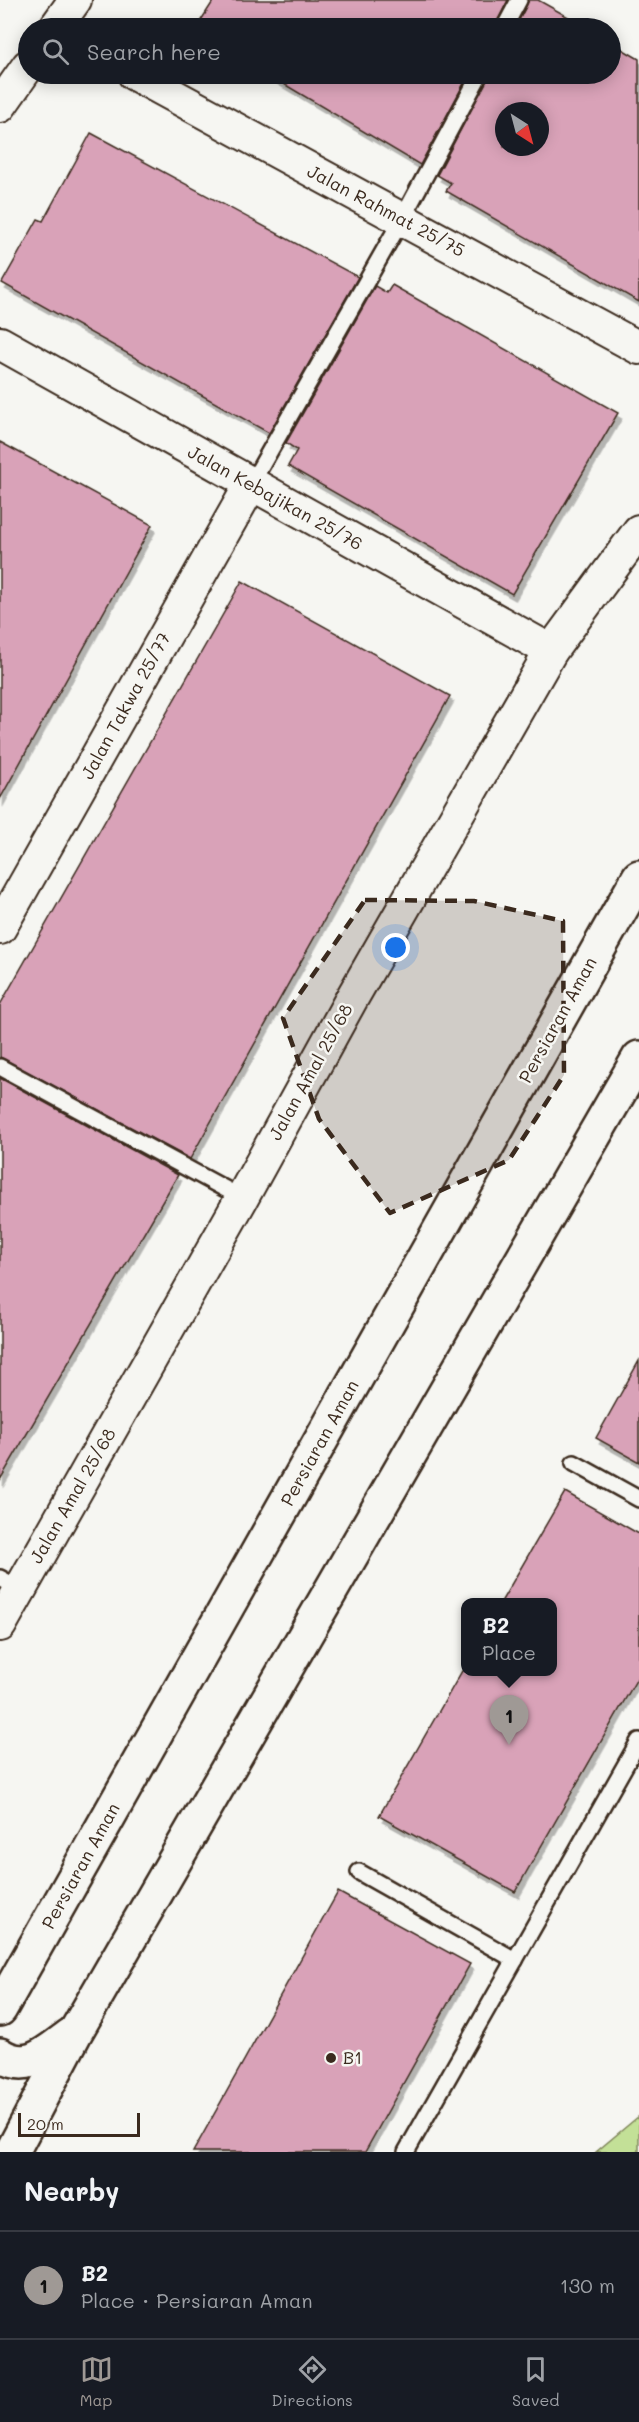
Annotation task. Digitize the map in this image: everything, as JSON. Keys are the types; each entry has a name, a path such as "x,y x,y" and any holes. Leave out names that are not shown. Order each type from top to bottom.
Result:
{"street":[{"path":"62,18 75,0"},
{"path":"0,106 18,80"},
{"name":"Jalan Rahmat 25/75","path":"152,84 639,348"},
{"name":"Jalan Kebajikan 25/76","path":"0,344 551,651"},
{"name":"Jalan Takwa 25/77","path":"0,928 251,484"},
{"name":"Jalan Amal 25/68","path":"0,1624 10,1584 242,1198 352,998 551,651 639,531"},
{"name":"Persiaran Aman","path":"1,2011 639,877"},
{"path":"12,2152 75,2033 639,1059"},
{"path":"0,2055 13,2063 29,2063 75,2033"}],"lane":[{"path":"509,18 519,0"},
{"path":"251,484 402,219 475,84"},
{"path":"0,1067 242,1198"},
{"path":"574,1463 639,1499"},
{"path":"406,2152 639,1741"},
{"path":"359,1872 515,1960"}],"highlighted area":[{"path":"365,900 474,901 563,921 564,1075 509,1160 390,1213 319,1119 283,1018"}],"green space":[{"path":"639,2116 639,2152 596,2152"}],"building":[{"path":"214,0 508,0 499,18 202,18"},
{"path":"529,0 538,0 570,18 520,18"},
{"path":"621,48 639,59 639,302 446,191 451,183 437,175 485,84 621,84"},
{"path":"284,84 464,84 420,165"},
{"path":"91,133 358,277 269,433 2,283 38,219 43,221"},
{"path":"392,285 618,413 512,594 288,466 297,450 286,443 375,286 387,293"},
{"path":"0,442 152,525 0,799"},
{"path":"242,581 450,696 190,1159 0,1057 0,1005"},
{"path":"0,1078 178,1175 0,1480"},
{"path":"639,1361 639,1462 596,1438"},
{"path":"565,1492 639,1534 639,1675 515,1892 379,1816 461,1673 461,1676 557,1676 557,1598 503,1598"},
{"name":"B1","path":"338,1892 470,1964 365,2152 193,2152"}],"place":[{"name":"B2","path":"509,1745"},
{"name":"B1","path":"331,2058"}]}
